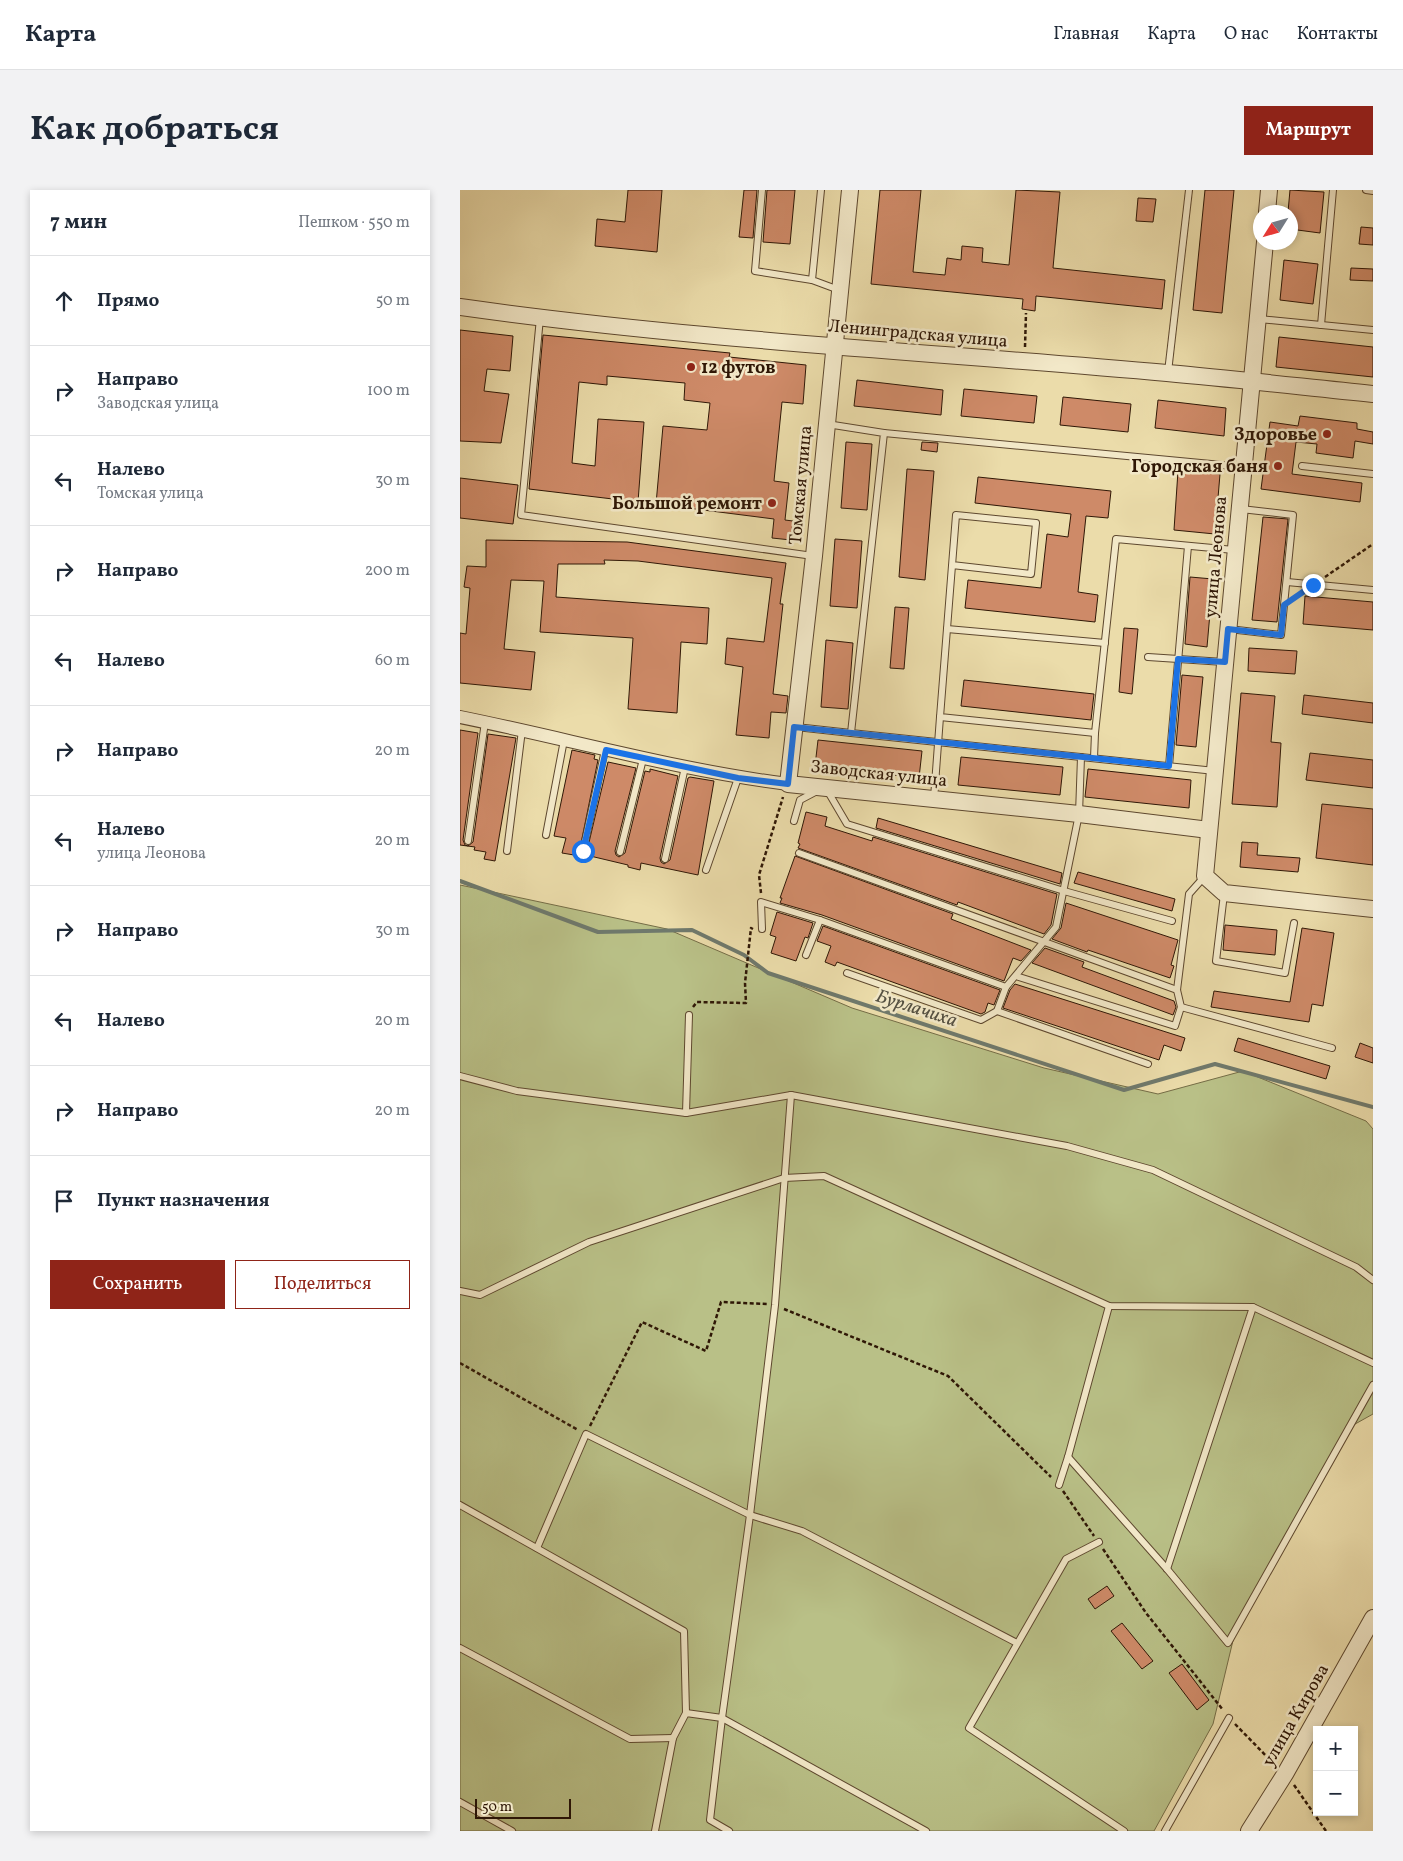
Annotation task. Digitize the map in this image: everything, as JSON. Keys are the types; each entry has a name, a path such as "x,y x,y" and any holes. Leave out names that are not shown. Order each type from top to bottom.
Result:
{"street":[{"name":"Томская улица","path":"788,784 814,556 850,190"},
{"path":"1268,205 1270,190"},
{"name":"улица Леонова","path":"1205,876 1263,250"},
{"name":"Ленинградская улица","path":"460,307 540,318 834,347 1168,373 1373,394"},
{"name":"Заводская улица","path":"460,717 643,759 738,778 1078,814 1209,830"},
{"path":"1205,876 1224,893 1373,909"},
{"name":"улица Кирова","path":"1249,1831 1285,1774 1373,1618"}],"lane":[{"path":"762,190 755,272 812,280 840,290"},
{"path":"812,280 821,190"},
{"path":"1168,373 1189,190"},
{"path":"1321,325 1333,190"},
{"path":"1366,190 1373,191"},
{"path":"540,318 521,515 814,556"},
{"path":"1257,319 1373,330"},
{"path":"826,424 884,433 1243,467"},
{"path":"851,733 884,433"},
{"path":"1302,466 1373,474"},
{"path":"1228,629 1281,635 1293,515 1239,509"},
{"path":"934,799 938,742 947,629 952,565 956,515 1036,523 1031,574 952,565"},
{"path":"1094,758 1116,539 1236,550"},
{"path":"1169,766 1188,546"},
{"path":"1286,582 1373,590"},
{"path":"947,629 1105,643"},
{"path":"1148,657 1225,662"},
{"path":"940,717 1096,733"},
{"path":"468,841 485,722"},
{"path":"794,727 1215,771"},
{"path":"507,850 522,730"},
{"path":"546,834 564,740"},
{"path":"583,851 606,750"},
{"path":"847,973 981,1020 997,1011 1006,987 1056,927 1078,814 1081,757"},
{"path":"620,852 643,759"},
{"path":"665,859 685,767"},
{"path":"706,870 738,778"},
{"path":"794,821 800,800 826,787 847,824 1064,891 1172,921"},
{"path":"799,853 1177,990"},
{"path":"1016,976 1175,1026 1181,1007 1177,990 1189,894 1205,876"},
{"path":"1224,893 1216,962 1285,973 1294,924"},
{"path":"762,929 762,902 820,920 1006,987"},
{"path":"806,955 820,920"},
{"path":"1181,1007 1332,1048"},
{"path":"997,1011 1148,1064"},
{"path":"686,1113 689,1015"},
{"path":"460,1076 517,1091 686,1113 791,1095 1067,1146 1153,1170 1356,1266 1373,1280"},
{"path":"729,1831 710,1820 750,1516 775,1305 791,1095"},
{"path":"460,1291 480,1295 589,1242 784,1178 824,1176 1109,1306 1253,1307 1373,1363"},
{"path":"1059,1485 1109,1306"},
{"path":"1167,1570 1253,1307"},
{"path":"1068,1457 1167,1570 1228,1644 1373,1384"},
{"path":"536,1548 586,1434 750,1516 802,1531 1017,1643"},
{"path":"460,1506 684,1632 686,1713 673,1738 655,1831"},
{"path":"1099,1542 1066,1559 969,1728 1124,1831"},
{"path":"460,1648 630,1740 673,1738"},
{"path":"686,1713 722,1718 926,1831"},
{"path":"1165,1831 1229,1718"},
{"path":"460,1802 512,1831"}],"path":[{"path":"1025,351 1026,313"},
{"path":"1313,585 1373,544"},
{"path":"762,902 759,875 788,784"},
{"path":"689,1015 697,1002 746,1003 745,984 752,928"},
{"path":"460,1363 586,1434 642,1322 706,1351 720,1302 775,1305 948,1376 1059,1485 1146,1614 1229,1718 1285,1774 1326,1831"}],"green space":[{"path":"460,885 667,929 852,1008 1044,1068 1158,1094 1243,1071 1366,1121 1373,1129 1373,1414 1348,1428 1236,1628 1213,1724 1154,1831 460,1831"}],"building":[{"path":"628,190 662,190 657,252 595,246 597,219 625,222"},
{"path":"744,190 757,190 753,238 739,237"},
{"path":"767,190 795,190 790,244 763,242"},
{"path":"880,190 921,190 913,272 945,275 947,258 961,260 962,246 983,248 982,262 1009,265 1016,190 1060,192 1053,268 1165,280 1162,309 1036,296 1035,311 1022,309 1023,299 871,284"},
{"path":"1205,190 1234,190 1222,313 1193,310"},
{"path":"1290,190 1324,192 1320,233 1298,230 1298,205 1289,205"},
{"path":"1138,198 1156,199 1153,222 1136,221"},
{"path":"1361,227 1373,228 1373,245 1359,244"},
{"path":"1284,260 1318,264 1313,304 1280,300"},
{"path":"1351,268 1373,269 1373,281 1350,280"},
{"path":"460,330 513,336 510,371 487,369 484,391 509,394 501,443 460,441"},
{"path":"543,335 730,353 729,357 806,365 803,404 782,402 774,481 789,483 785,520 793,521 791,540 772,538 774,519 656,504 663,426 707,430 710,403 684,400 685,383 607,376 607,385 579,382 572,463 595,466 598,419 644,422 638,502 529,489"},
{"path":"1279,337 1373,347 1373,377 1276,367"},
{"path":"857,380 943,390 941,415 854,406"},
{"path":"964,389 1037,396 1034,423 961,416"},
{"path":"1063,397 1131,404 1128,432 1060,425"},
{"path":"1158,400 1226,408 1224,436 1155,428"},
{"path":"1300,416 1357,423 1357,429 1373,432 1373,444 1355,441 1353,458 1316,453 1317,444 1296,442 1292,474 1362,483 1360,502 1261,489 1270,422 1298,426"},
{"path":"846,442 872,444 867,510 841,508"},
{"path":"922,442 938,443 937,452 921,450"},
{"path":"907,469 934,471 925,580 899,577"},
{"path":"1178,471 1220,474 1215,534 1174,530"},
{"path":"978,477 1111,491 1108,518 1086,516 1078,592 1098,595 1095,622 965,608 968,580 1041,588 1047,534 1068,537 1071,514 975,503"},
{"path":"460,478 518,485 513,524 460,518"},
{"path":"1263,517 1288,519 1277,622 1252,620"},
{"path":"835,539 862,541 857,608 830,606"},
{"path":"486,540 627,542 786,563 780,604 783,604 773,694 788,696 786,713 771,712 769,738 736,735 743,667 725,664 727,638 764,642 772,578 638,561 604,560 605,564 558,564 556,597 709,608 707,644 681,642 677,713 628,709 633,638 540,632 544,581 511,580 504,649 535,652 531,690 460,683 460,633 466,634 470,588 464,587 467,566 486,567"},
{"path":"1190,577 1213,579 1207,647 1185,644"},
{"path":"1305,596 1373,602 1373,630 1303,624"},
{"path":"895,607 909,608 904,669 890,668"},
{"path":"1124,628 1138,629 1132,694 1119,692"},
{"path":"826,640 853,643 848,709 821,707"},
{"path":"1249,648 1297,651 1295,674 1248,671"},
{"path":"1182,675 1203,677 1196,747 1176,745"},
{"path":"964,680 1094,694 1091,720 961,706"},
{"path":"1241,693 1275,696 1271,742 1281,743 1277,807 1232,804"},
{"path":"1304,695 1373,703 1373,723 1302,714"},
{"path":"460,730 478,733 463,840 465,845 468,846 473,842 488,734 516,738 495,861 484,859 486,852 474,850 475,847 460,845"},
{"path":"818,740 922,751 919,778 815,766"},
{"path":"572,750 595,755 594,759 598,760 579,853 575,852 574,855 562,853 566,838 554,836"},
{"path":"1310,753 1373,760 1373,788 1306,780"},
{"path":"961,757 1063,767 1060,795 958,785"},
{"path":"608,762 636,768 615,851 619,857 625,853 645,771 650,772 650,769 678,776 660,858 664,864 670,860 688,778 714,781 698,875 641,863 640,870 628,867 628,865 586,855"},
{"path":"1088,769 1191,780 1189,808 1085,797"},
{"path":"1322,804 1373,809 1373,865 1316,858"},
{"path":"806,812 827,817 825,826 872,841 873,837 1057,894 1051,925 1044,934 958,902 957,905 798,848"},
{"path":"878,818 1062,873 1060,884 876,828"},
{"path":"1242,842 1258,843 1257,855 1300,858 1298,872 1240,867"},
{"path":"795,856 953,914 951,919 1031,950 1021,961 1013,958 1004,981 822,915 780,903 782,898 780,898"},
{"path":"1078,872 1175,899 1172,911 1074,883"},
{"path":"1066,903 1178,940 1171,965 1174,966 1170,978 1052,939 1061,928"},
{"path":"777,912 813,923 808,938 805,937 796,961 771,953 776,937 770,935"},
{"path":"1225,925 1277,930 1275,955 1223,950"},
{"path":"823,926 1000,990 994,1005 988,1003 985,1012 981,1014 837,962 835,966 825,962 831,946 817,941"},
{"path":"1302,928 1334,933 1323,1006 1312,1004 1309,1022 1211,1007 1214,991 1290,1002"},
{"path":"1045,948 1084,962 1082,967 1174,1001 1176,1007 1173,1015 1032,963"},
{"path":"1015,984 1185,1038 1181,1051 1164,1045 1159,1060 1003,1008 1010,990"},
{"path":"1238,1038 1330,1066 1326,1079 1234,1051"},
{"path":"1360,1043 1373,1048 1373,1063 1355,1057"},
{"path":"1107,1586 1114,1596 1095,1609 1088,1599"},
{"path":"1122,1623 1153,1661 1142,1669 1111,1631"},
{"path":"1182,1664 1209,1700 1197,1710 1169,1673"}],"waterway":[{"name":"Бурлачиха","path":"460,881 598,932 692,930 744,955 768,973 1124,1090 1215,1064 1373,1107"}],"place":[{"name":"12 футов","path":"691,367"},
{"name":"Здоровье","path":"1327,434"},
{"name":"Городская баня","path":"1278,466"},
{"name":"Большой ремонт","path":"772,503"}],"route":[{"path":"583,851 606,750 738,778 788,784 794,727 1169,766 1178,659 1225,662 1228,629 1281,635 1284,605 1313,585"}]}
